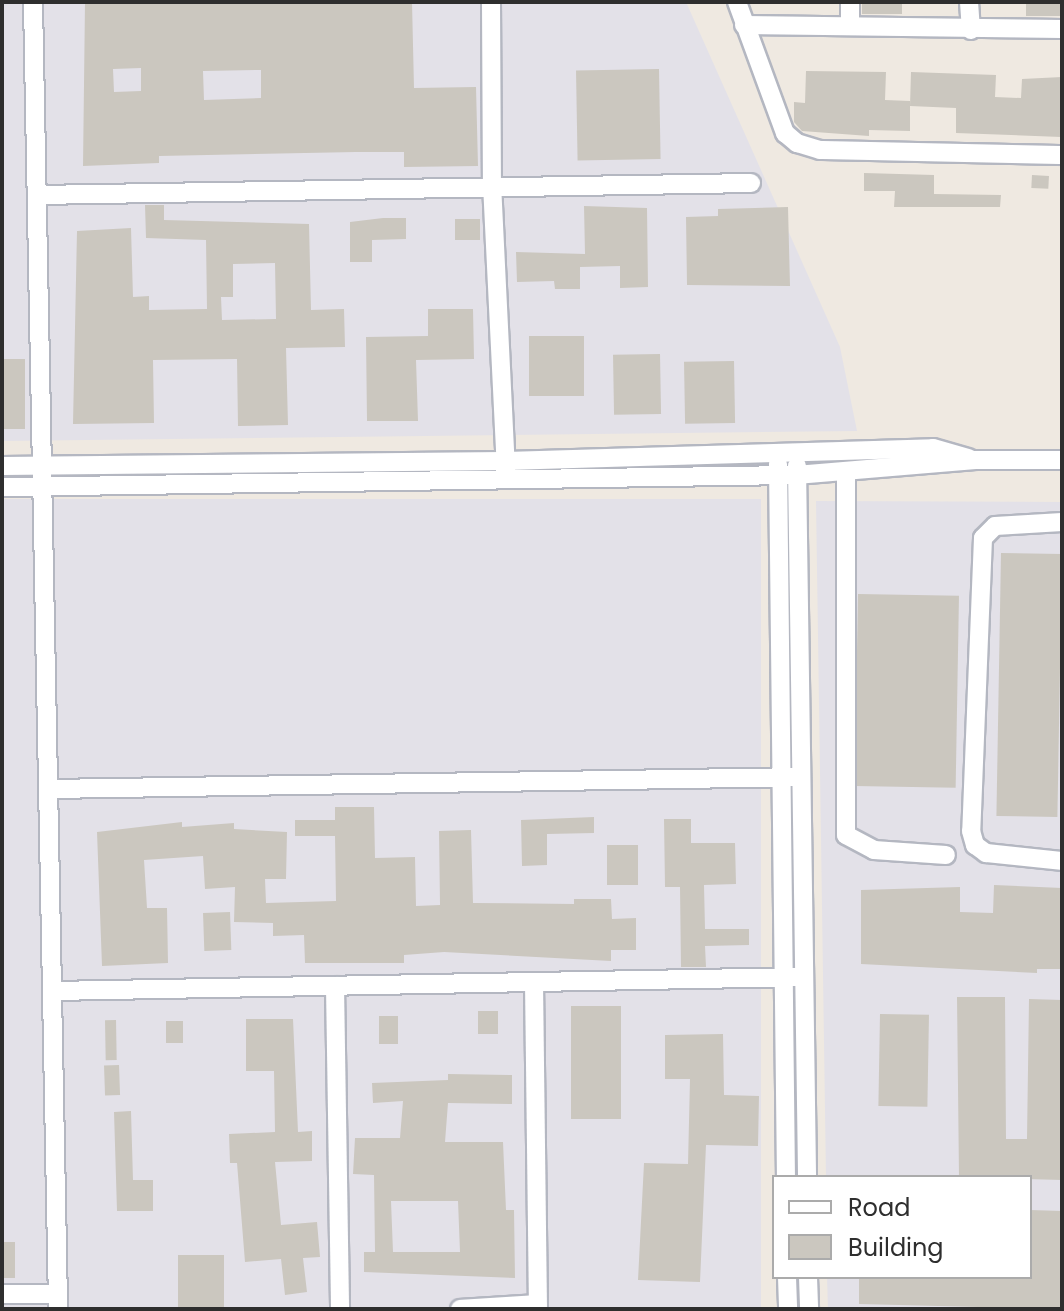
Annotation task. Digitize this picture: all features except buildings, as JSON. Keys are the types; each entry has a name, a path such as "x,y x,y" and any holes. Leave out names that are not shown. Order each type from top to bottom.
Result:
{"street":[{"path":"2,1294 58,1302 33,2"},
{"path":"491,2 492,184 506,470"},
{"path":"737,2 785,133 797,143 820,150 1062,155"},
{"path":"850,2 850,25"},
{"path":"969,2 971,30"},
{"path":"744,25 1062,29"},
{"path":"37,195 492,184 751,183"},
{"path":"2,487 506,470 778,450 933,448 975,460"},
{"path":"778,450 787,475 791,777 784,978 786,1175"},
{"path":"787,475 799,451"},
{"path":"2,466 787,475 975,460 1062,460"},
{"path":"846,472 846,835 874,850 946,855"},
{"path":"1062,522 995,526 983,538 971,831 975,845 986,853 1062,861"},
{"path":"49,789 791,777"},
{"path":"791,777 804,977 807,1175"},
{"path":"53,991 804,977"},
{"path":"460,1309 538,1306 534,982"},
{"path":"335,986 340,1309"},
{"path":"787,1279 788,1309"},
{"path":"808,1279 809,1309"}],"shaded area":[{"path":"2,2 686,2 840,347 857,431 2,441"},
{"path":"2,499 761,499 761,1309 2,1309"},
{"path":"816,501 1062,502 1062,1309 828,1309 827,1279 1032,1279 1032,1175 826,1175"}]}
